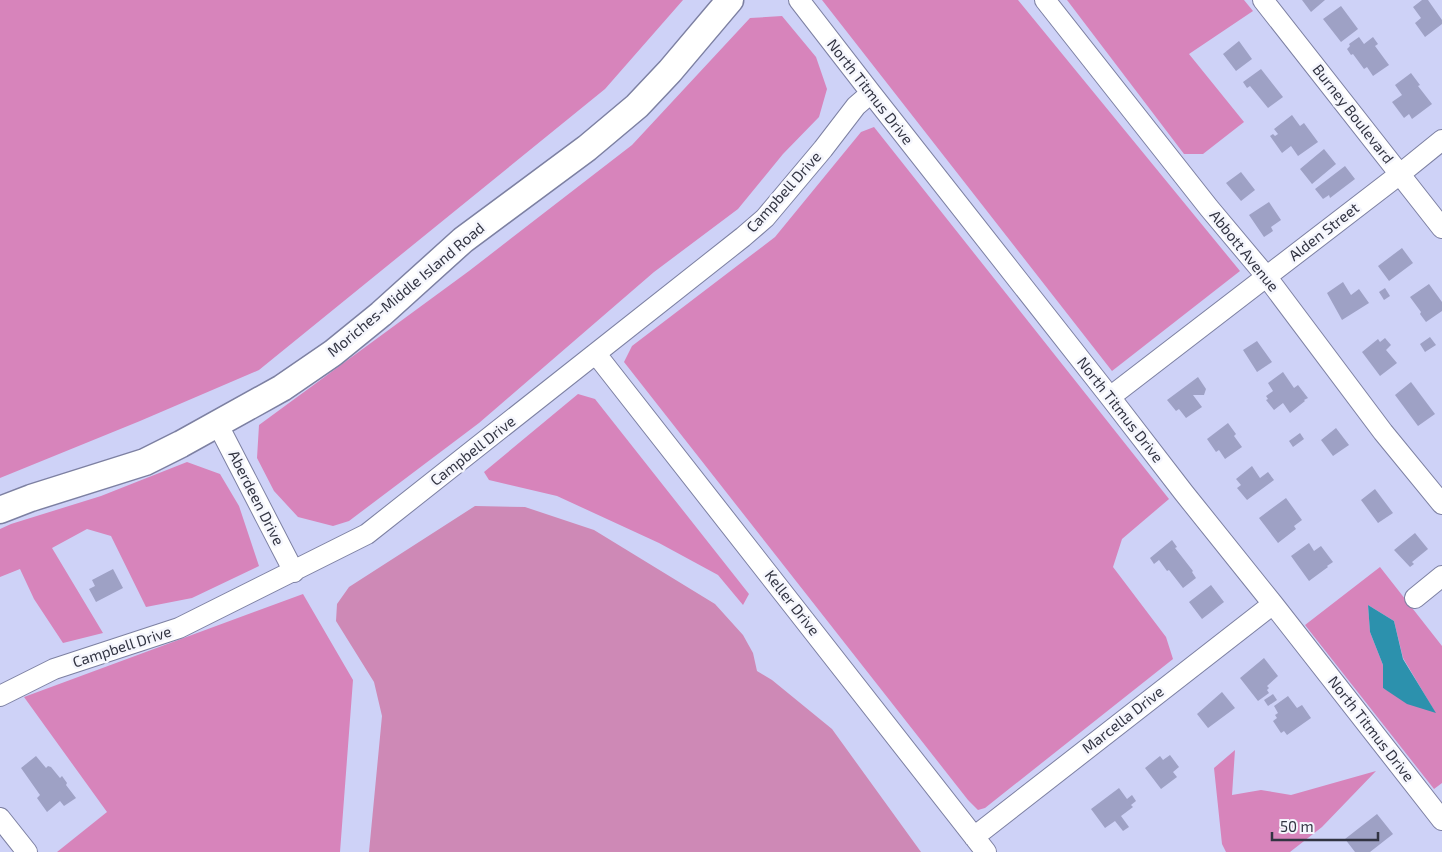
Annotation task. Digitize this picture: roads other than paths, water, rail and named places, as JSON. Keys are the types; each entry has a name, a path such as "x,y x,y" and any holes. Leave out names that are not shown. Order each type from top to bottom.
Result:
{"main road":[{"name":"Moriches-Middle Island Road","path":"0,510 145,462 282,388 333,353 381,314 463,240 587,148 637,106 670,71 730,0"}],"street":[{"name":"North Titmus Drive","path":"799,0 1442,820"},
{"name":"Abbott Avenue","path":"1046,0 1209,208 1266,276 1383,432 1442,504"},
{"name":"Burney Boulevard","path":"1263,0 1442,228"},
{"name":"Campbell Drive","path":"0,696 54,669 180,628 367,534 765,218 823,149 856,106 871,94"},
{"name":"Alden Street","path":"1110,397 1442,140"},
{"name":"Keller Drive","path":"596,354 980,844"},
{"name":"Aberdeen Drive","path":"217,423 294,572"},
{"path":"1415,598 1442,576"},
{"name":"Marcella Drive","path":"980,844 1273,604"},
{"path":"0,818 27,852"}],"water":[{"path":"1368,605 1394,621 1403,659 1436,713 1407,704 1383,688 1383,665 1370,632"}]}
